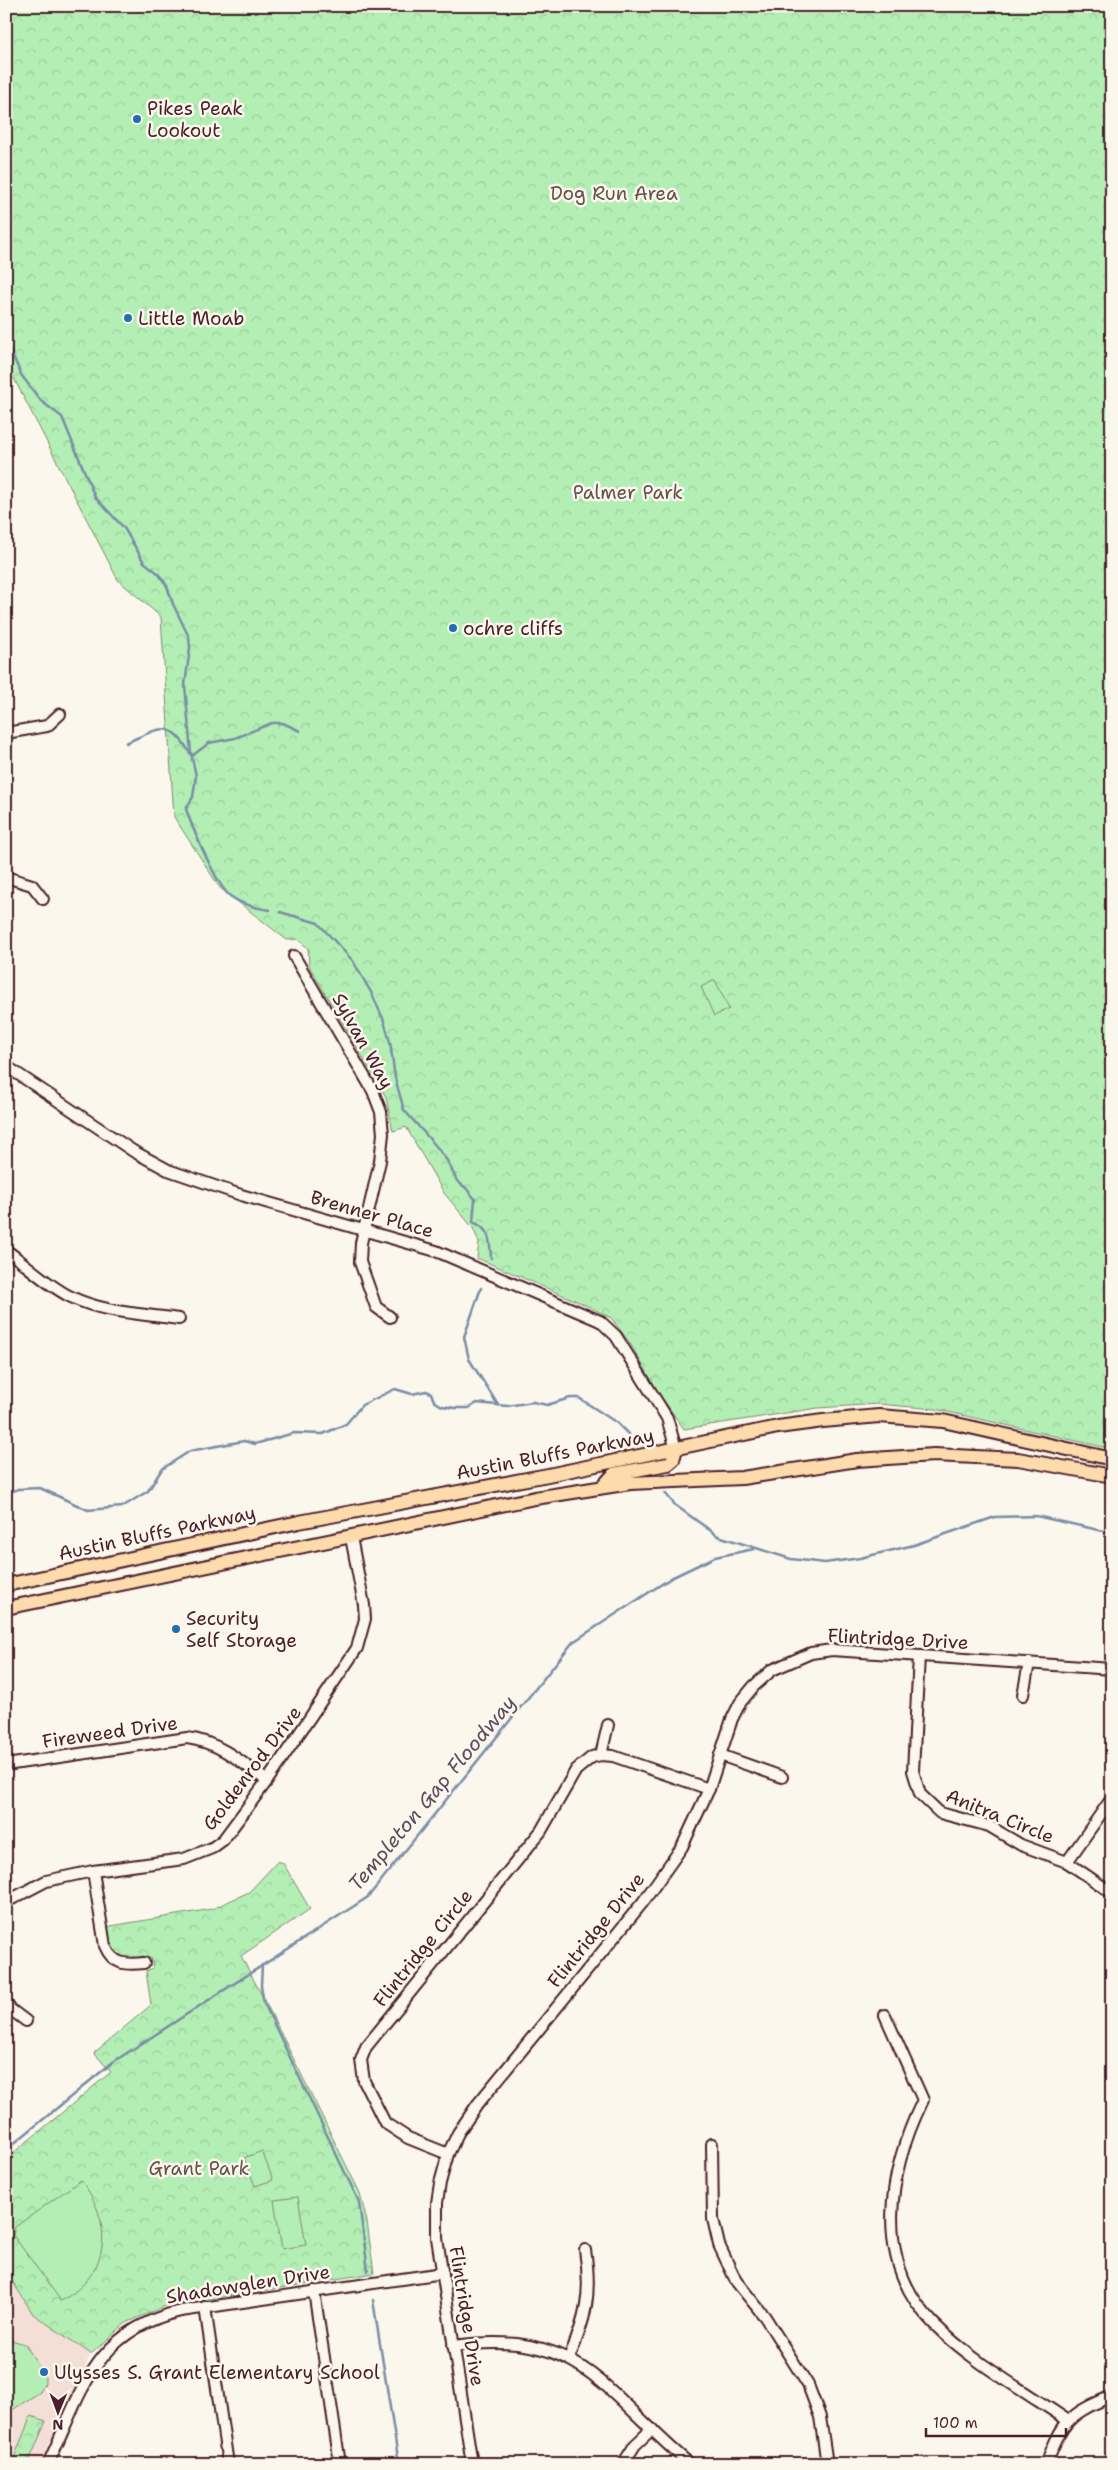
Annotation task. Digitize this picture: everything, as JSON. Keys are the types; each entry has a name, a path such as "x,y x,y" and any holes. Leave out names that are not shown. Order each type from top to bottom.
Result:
{"main road":[{"name":"Austin Bluffs Parkway","path":"6,1585 299,1522 676,1449 778,1427 879,1416 943,1421 974,1426 1112,1459"},
{"path":"603,1486 614,1474 668,1464 673,1460 676,1449"},
{"path":"6,1608 603,1486 742,1478 857,1460 934,1455 1018,1459 1112,1476"}],"street":[{"path":"6,733 47,726 60,714"},
{"path":"6,877 32,885 43,900"},
{"name":"Sylvan Way","path":"294,956 373,1090 381,1112 382,1146 360,1254 362,1271 376,1307 390,1317"},
{"name":"Brenner Place","path":"6,1066 133,1152 168,1170 241,1195 436,1251 600,1321 616,1336 667,1418 676,1449"},
{"path":"6,1250 58,1289 83,1301 126,1313 179,1318"},
{"name":"Goldenrod Drive","path":"6,1902 46,1881 184,1859 212,1848 230,1832 268,1781 358,1648 364,1626 364,1605 351,1537"},
{"name":"Flintridge Drive","path":"472,2464 443,2273 437,2217 440,2183 448,2154 477,2105 663,1876 682,1847 709,1789 740,1703 760,1680 772,1670 790,1660 811,1653 832,1650 1112,1669"},
{"name":"Anitra Circle","path":"920,1656 912,1770 920,1794 940,1813 989,1826 1021,1845 1067,1862 1112,1893"},
{"path":"1023,1695 1029,1663"},
{"path":"608,1725 601,1754 613,1756 709,1789"},
{"name":"Fireweed Drive","path":"6,1765 187,1738 215,1745 268,1781"},
{"name":"Flintridge Circle","path":"448,2154 408,2138 385,2123 364,2081 361,2060 366,2047 541,1831 576,1770 585,1761 601,1754"},
{"path":"720,1755 782,1777"},
{"path":"1067,1862 1112,1798"},
{"path":"93,1872 104,1946 108,1954 113,1960 122,1964 144,1964"},
{"path":"6,2003 10,2009 26,2021"},
{"path":"884,2015 923,2100 908,2130 896,2169 891,2230 897,2263 911,2294 933,2323 962,2349 1067,2420"},
{"path":"712,2144 713,2219 718,2245 736,2282 765,2317 808,2385 820,2417 827,2464"},
{"path":"569,2358 581,2330 588,2303 589,2277 585,2250"},
{"name":"Shadowglen Drive","path":"52,2462 84,2385 104,2353 132,2329 145,2321 181,2311 443,2273"},
{"path":"314,2291 340,2464"},
{"path":"205,2308 228,2464"},
{"path":"454,2346 488,2342 523,2343 554,2351 569,2358 594,2375 690,2464"},
{"path":"1046,2464 1058,2433 1067,2420 1084,2408 1112,2396"},
{"path":"623,2464 635,2445 652,2429"}],"shaded area":[{"name":"Ulysses S. Grant Elementary School","path":"6,2271 33,2314 91,2354 39,2464 6,2464"}],"green space":[{"name":"Palmer Park","path":"6,6 1112,6 1112,1449 935,1409 878,1404 818,1408 684,1429 660,1395 630,1343 611,1318 588,1306 477,1258 479,1242 473,1228 444,1193 406,1127 393,1131 386,1097 309,966 308,948 297,939 287,940 220,888 174,817 161,617 118,580 6,363"},
{"path":"715,980 729,1009 714,1016 701,987"},
{"name":"Grant Park","path":"278,1861 283,1863 310,1909 241,1956 360,2193 367,2222 374,2273 165,2306 126,2323 91,2354 33,2314 6,2271 6,2159 111,2072 94,2053 151,2005 146,1971 153,1968 152,1959 143,1956 130,1960 115,1957 108,1946 105,1927 212,1909 249,1892"},
{"path":"262,2151 273,2180 255,2186 244,2158"},
{"path":"81,2180 99,2213 102,2246 98,2261 90,2276 78,2289 61,2301 13,2235 15,2227"},
{"path":"298,2197 306,2245 282,2249 274,2200"},
{"path":"11,2340 25,2344 45,2376 45,2383 40,2392 6,2414 6,2343"},
{"path":"31,2416 46,2421 28,2464 13,2460"}],"waterway":[{"path":"6,342 22,376 41,401 62,417 95,497 124,528 144,562 158,573 167,586 173,604 189,637 190,648 185,685 191,753 196,776 193,797 186,809 205,856 225,890 230,896 244,904 270,910"},
{"path":"192,756 209,743 235,738 272,723 283,723 300,731"},
{"path":"126,743 155,731 169,730 176,734 190,753"},
{"name":"Templeton Gap Floodway","path":"280,912 318,923 353,961 372,994 384,1021 390,1042 395,1078 404,1110 448,1162 457,1181 475,1199 473,1222 486,1232 491,1258"},
{"name":"Templeton Gap Floodway","path":"481,1288 464,1337 469,1359 498,1405"},
{"name":"Templeton Gap Floodway","path":"6,1494 18,1489 40,1488 88,1510 122,1507 148,1491 162,1469 190,1451 244,1441 255,1444 294,1433 323,1434 346,1424 362,1405 395,1389 412,1394 426,1391 431,1393 434,1401 442,1406 455,1408 469,1408 477,1403 507,1406 533,1402 547,1405 570,1398 579,1398 617,1423 630,1436"},
{"name":"Templeton Gap Floodway","path":"665,1493 675,1505 718,1536 791,1559 825,1563 860,1558 914,1545 995,1517 1036,1516 1112,1533"},
{"name":"Templeton Gap Floodway","path":"6,2150 113,2062 368,1897 573,1642 671,1578 715,1557 754,1549"},
{"path":"262,1965 261,1986 264,2003 359,2202 368,2271"},
{"path":"373,2300 399,2464"}],"place":[{"name":"Pikes Peak Lookout","path":"137,119"},
{"name":"Little Moab","path":"128,318"},
{"name":"ochre cliffs","path":"453,628"},
{"name":"Security Self Storage","path":"176,1629"},
{"name":"Ulysses S. Grant Elementary School","path":"44,2372"}],"park label":[{"name":"Dog Run Area","path":"614,193"}]}
